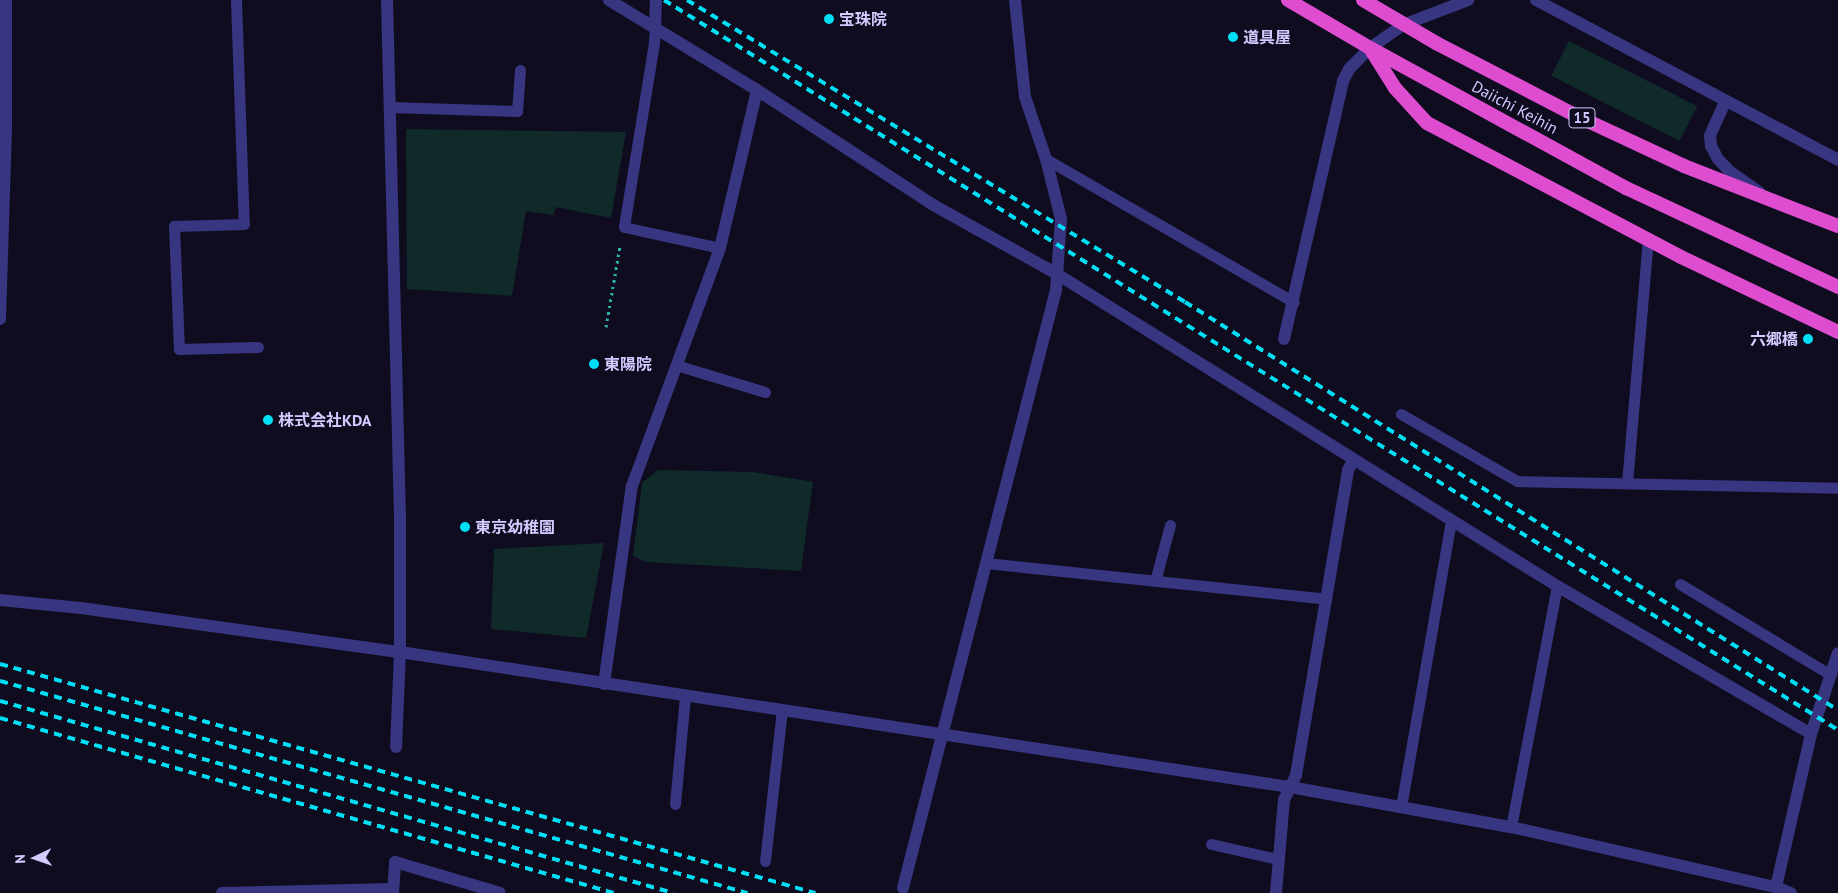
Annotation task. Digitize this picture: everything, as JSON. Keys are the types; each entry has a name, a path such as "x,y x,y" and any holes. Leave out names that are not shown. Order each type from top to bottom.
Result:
{"highway":[{"name":"Daiichi Keihin","path":"1288,0 1370,48 1626,188 1838,287"},
{"name":"Daiichi Keihin","path":"1363,0 1403,25 1577,116 1684,166 1838,226"},
{"path":"1370,48 1395,88 1427,123 1648,239 1838,332"}],"street":[{"path":"0,319 6,0"},
{"path":"387,0 400,516 400,652 396,747"},
{"path":"609,0 757,90 935,206 1057,274 1353,461 1557,586 1811,734"},
{"path":"655,27 656,0"},
{"path":"903,888 1056,290 1061,219 1046,159 1025,97 1015,0"},
{"path":"1284,339 1294,302 1343,81 1349,69 1370,48 1403,25 1468,0"},
{"path":"1536,0 1725,102 1838,160"},
{"path":"604,684 632,486 720,248 757,90"},
{"path":"1725,102 1710,136 1711,146 1718,159 1729,171 1766,198"},
{"path":"1276,893 1284,800 1296,775 1348,470 1353,461"},
{"path":"0,600 81,608 400,652 1290,788 1511,826 1776,887 1791,893"},
{"path":"1776,887 1811,734 1838,653"},
{"path":"222,893 393,891 395,862 500,893"}],"lane":[{"path":"236,0 244,224 174,226 179,349 258,347"},
{"path":"655,27 624,227 720,248"},
{"path":"390,107 517,111 520,70"},
{"path":"1046,159 1294,302"},
{"path":"1627,483 1648,239"},
{"path":"676,365 765,392"},
{"path":"1401,414 1518,481 1838,488"},
{"path":"1401,807 1451,520"},
{"path":"1155,581 1170,525"},
{"path":"986,563 1326,599"},
{"path":"1680,584 1831,675"},
{"path":"1511,826 1557,586"},
{"path":"675,804 685,696"},
{"path":"765,861 782,710"},
{"path":"1211,844 1278,859"}],"path":[{"path":"606,327 624,227"}],"green space":[{"path":"1569,41 1697,106 1680,141 1551,76"},
{"path":"406,129 626,132 611,218 556,207 553,215 526,211 512,296 407,289"},
{"path":"658,470 753,472 813,482 801,571 647,562 633,556 642,483"},
{"path":"604,543 586,638 491,629 494,549"}],"railway":[{"path":"664,0 1838,730"},
{"path":"687,0 1185,302 1838,710"},
{"path":"0,664 815,893"},
{"path":"0,681 747,893"},
{"path":"0,701 673,893"},
{"path":"0,718 614,893"}],"place":[{"name":"宝珠院","path":"829,19"},
{"name":"道具屋","path":"1233,37"},
{"name":"六郷橋","path":"1808,339"},
{"name":"東陽院","path":"594,364"},
{"name":"株式会社KDA","path":"268,420"},
{"name":"東京幼稚園","path":"465,527"}]}
